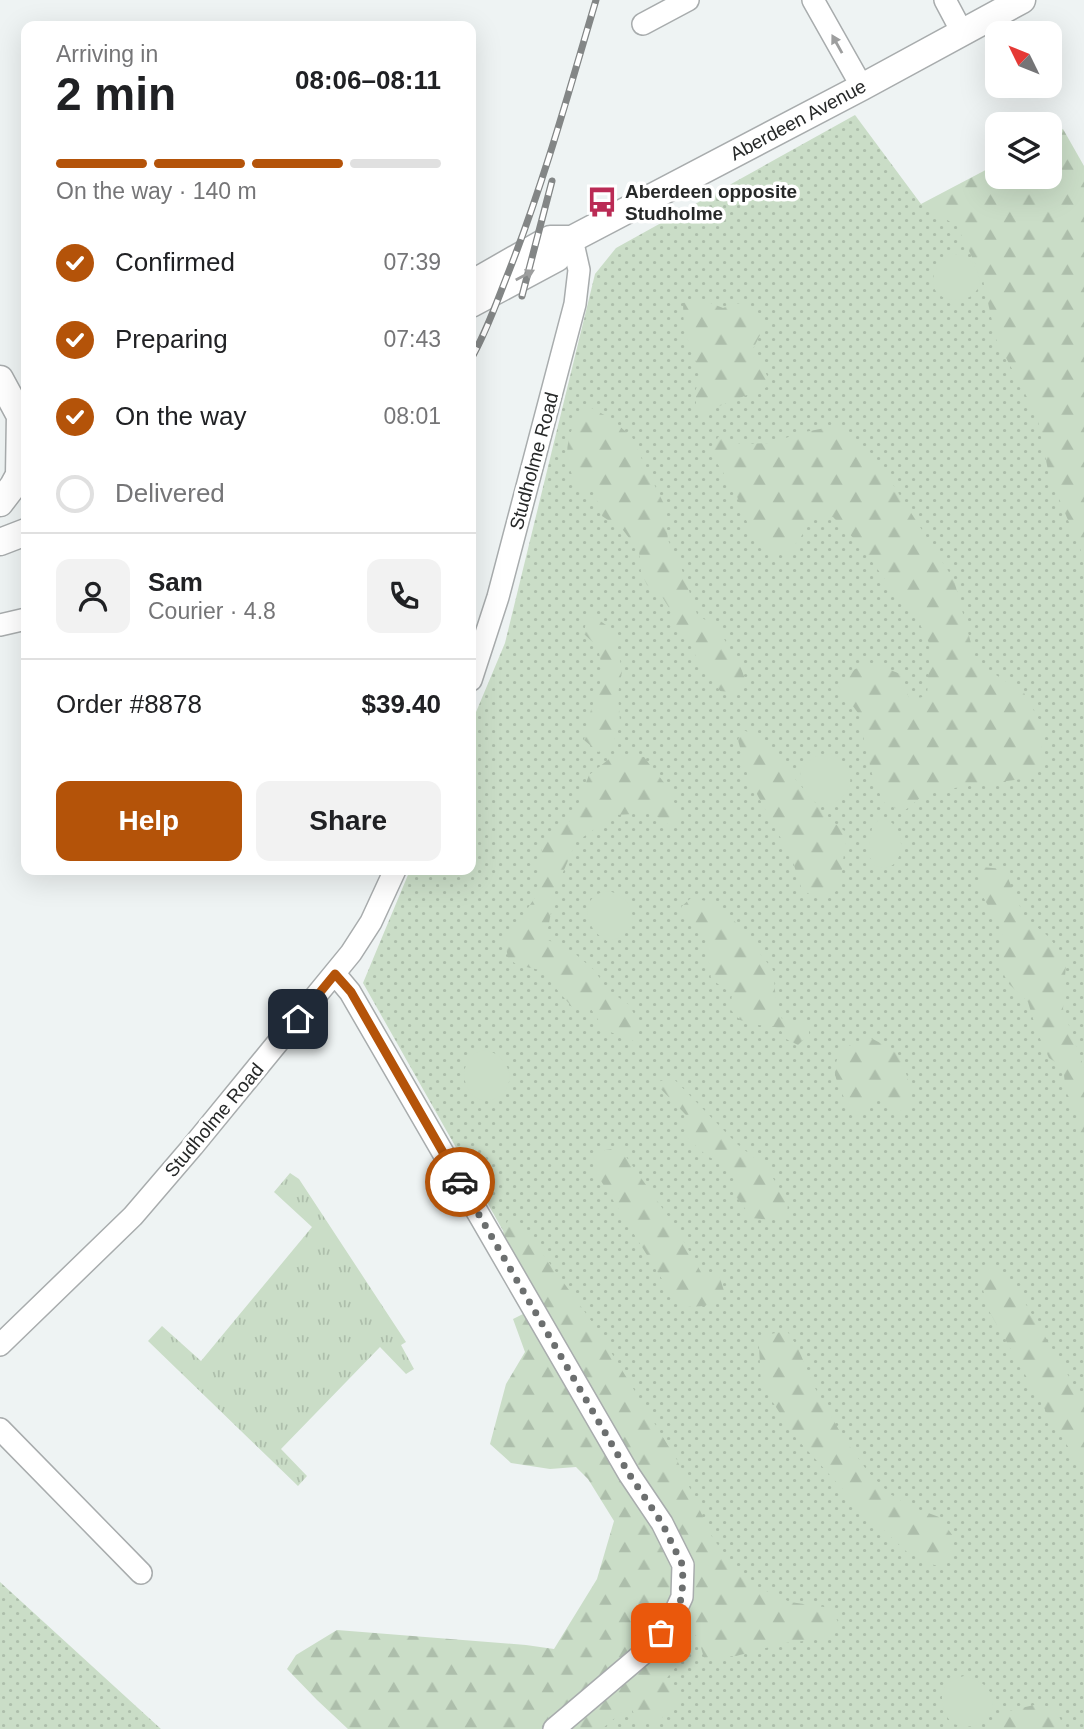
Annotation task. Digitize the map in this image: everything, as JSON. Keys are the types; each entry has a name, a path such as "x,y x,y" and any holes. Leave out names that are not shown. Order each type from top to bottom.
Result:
{"main road":[{"name":"Aberdeen Avenue","path":"476,301 557,258 572,239 1022,0"},
{"name":"Aberdeen Avenue","path":"476,281 550,239 572,239"},
{"path":"0,379 21,416"},
{"path":"0,503 19,475 21,453"},
{"path":"0,513 21,504"}],"street":[{"path":"643,24 688,0"},
{"path":"813,0 862,87"},
{"path":"945,0 962,32"},
{"name":"Studholme Road","path":"476,665 498,597 575,304 579,270 572,239"},
{"path":"0,625 21,620"},
{"name":"Studholme Road","path":"0,1345 133,1216 193,1146 335,974 371,922 393,875"},
{"path":"335,974 351,992 629,1474 662,1523 683,1566 682,1597 671,1621 652,1646 554,1729"},
{"path":"0,1429 141,1573"}],"green space":[{"path":"855,115 921,204 968,211 1084,465 1084,1729 567,1729 654,1658 697,1574 363,983 408,875 476,875 476,712 505,643 595,274 616,248"},
{"path":"1062,130 1084,166 1084,558 1049,475 1037,416 996,339 983,280 957,226 921,204 985,170 985,189 1062,189"},
{"path":"949,254 960,255 976,267 979,284 976,292 968,298 947,299 933,286 934,274"},
{"path":"703,300 723,308 740,303 765,325 753,349 772,385 702,413 696,408 696,389 700,374 684,329 683,303"},
{"path":"584,404 610,418 632,437 664,504 668,540 681,567 697,614 718,629 740,665 746,682 742,693 720,691 696,657 686,630 674,625 671,611 661,595 647,585 641,572 639,551 623,530 602,516 593,488 581,489 574,478 569,468 568,447 573,426"},
{"path":"839,423 876,458 954,580 976,662 1024,693 1042,725 1042,764 1030,778 940,790 920,798 903,812 883,802 872,774 861,717 838,686 855,669 875,664 903,675 909,700 927,696 930,645 916,616 860,545 833,517 810,519 800,539 785,556 767,552 749,527 734,489 711,454 718,437 741,444 771,443"},
{"path":"593,616 606,625 616,638 622,671 618,694 620,722 612,746 598,752 584,740 603,674 598,647 584,634 586,621"},
{"path":"742,729 767,742 827,817 847,833 839,889 822,901 802,890 789,850 748,777 738,740"},
{"path":"833,753 848,769 850,785 840,799 820,806 805,791 800,770 814,757"},
{"path":"614,755 644,757 669,789 680,817 669,825 652,813 615,815 576,842 555,891 546,939 573,952 594,970 608,990 628,1004 641,1025 636,1042 605,1030 591,1009 572,1007 540,970 517,965 508,958 505,942 538,893 542,841 550,839 573,818 589,775"},
{"path":"880,819 890,821 900,837 899,857 894,864 885,868 874,865 868,854 872,828"},
{"path":"981,867 1004,869 1024,916 1050,938 1066,962 1063,1009 1084,1068 1084,1151 1075,1138 1079,1115 1066,1092 1063,1067 1049,1058 1037,1032 1028,1002 1009,984 998,964 1003,933 981,893"},
{"path":"607,891 625,900 630,907 632,924 619,938 607,941 594,930 588,907 597,894"},
{"path":"691,898 706,901 729,914 773,970 776,1000 782,1019 803,1022 809,1027 809,1034 798,1045 786,1039 780,1029 740,1020 730,1009 732,994 711,979 705,931 692,924 681,907"},
{"path":"869,1037 897,1052 913,1101 898,1113 884,1100 871,1100 869,1113 855,1118 846,1111 835,1066 842,1049"},
{"path":"485,1050 498,1055 509,1072 508,1085 504,1092 490,1100 472,1095 465,1079 468,1061"},
{"path":"672,1077 737,1144 765,1166 788,1201 787,1218 752,1218 732,1191 736,1176 721,1163 707,1156 685,1136 686,1115 655,1083"},
{"path":"620,1148 677,1229 702,1274 719,1275 724,1291 705,1306 687,1307 668,1289 593,1168 598,1151"},
{"path":"290,1173 299,1179 406,1342 401,1345 414,1369 406,1374 380,1347 281,1449 307,1476 298,1486 148,1341 162,1326 201,1361 312,1227 274,1192"},
{"path":"508,1220 519,1221 595,1326 677,1460 713,1539 749,1583 790,1602 831,1608 839,1624 824,1639 785,1643 736,1656 704,1658 698,1637 683,1627 680,1620 662,1612 647,1635 666,1648 675,1668 666,1679 679,1694 677,1706 659,1720 637,1721 630,1705 602,1729 348,1729 287,1669 296,1655 337,1630 554,1649 597,1579 614,1521 588,1479 576,1467 550,1469 511,1463 490,1444 506,1384 525,1352 513,1319 539,1306 501,1238"},
{"path":"989,1260 1015,1286 1084,1402 1084,1472 989,1311 978,1272"},
{"path":"787,1331 843,1437 868,1472 890,1494 912,1507 939,1517 953,1536 952,1556 943,1566 934,1565 908,1553 859,1507 796,1438 761,1384 759,1346 764,1335"},
{"path":"0,1582 161,1729 0,1729"},
{"path":"964,1676 983,1684 993,1700 993,1707 987,1719 973,1726 952,1723 943,1706 942,1695 947,1685"},
{"path":"1034,1705 1054,1707 1064,1726 1062,1729 984,1729 1005,1712"}],"railway":[{"path":"476,349 534,204 596,0"},
{"path":"522,296 552,181"}],"way so far":[{"path":"460,1182 629,1474 662,1523 683,1566 682,1597 671,1621 661,1633"}],"place":[{"name":"Aberdeen opposite Studholme","path":"602,202"}],"route":[{"path":"298,1019 335,974 351,992 460,1182"}]}
